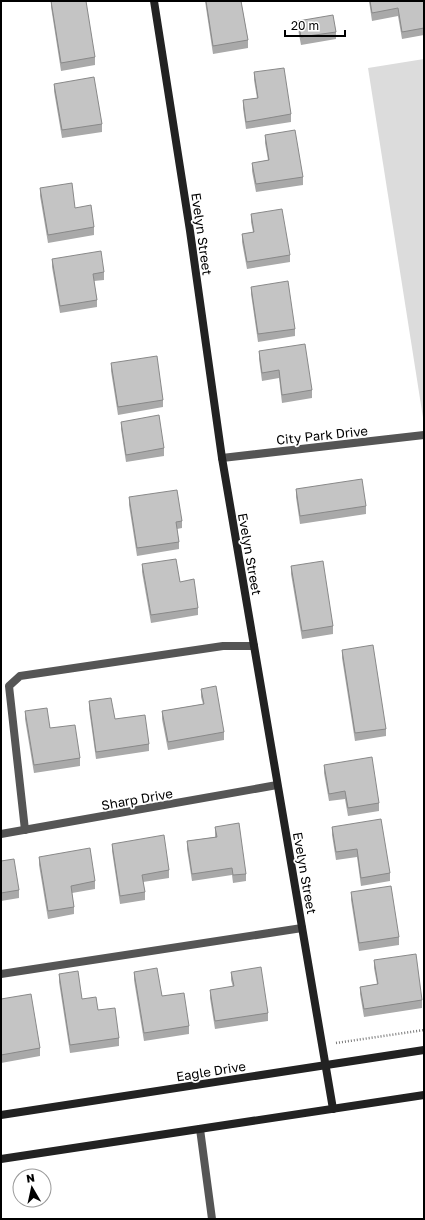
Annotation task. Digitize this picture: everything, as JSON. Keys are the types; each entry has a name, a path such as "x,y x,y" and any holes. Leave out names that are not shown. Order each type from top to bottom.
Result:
{"street":[{"name":"Evelyn Street","path":"154,1 189,223 222,458 333,1109"},
{"name":"City Park Drive","path":"222,458 424,436"},
{"path":"25,830 9,686 20,676 223,646 254,646"},
{"name":"Sharp Drive","path":"1,834 278,785"},
{"path":"1,974 302,928"},
{"name":"Eagle Drive","path":"1,1115 424,1050"},
{"path":"1,1159 424,1095"},
{"path":"200,1129 212,1219"}],"path":[{"path":"322,1045 424,1030"}],"shaded area":[{"path":"424,59 424,424 368,68"}],"building":[{"path":"51,1 86,1 95,57 61,63"},
{"path":"206,1 241,1 248,40 213,46"},
{"path":"370,1 424,1 424,28 402,32 398,8 372,13"},
{"path":"333,15 336,32 301,37 298,21"},
{"path":"284,68 291,114 246,122 243,100 258,98 254,72"},
{"path":"94,77 102,124 62,130 54,84"},
{"path":"295,130 303,177 256,184 252,163 269,160 265,135"},
{"path":"72,183 75,208 91,205 94,227 48,235 40,188"},
{"path":"282,209 290,255 247,262 242,234 254,232 251,214"},
{"path":"101,251 104,272 93,274 97,300 60,306 52,259"},
{"path":"288,281 295,329 258,334 251,287"},
{"path":"305,344 312,390 282,395 279,370 262,373 259,351"},
{"path":"157,356 163,400 118,407 111,363"},
{"path":"159,415 164,448 126,455 121,422"},
{"path":"362,479 366,506 300,516 296,489"},
{"path":"177,490 182,521 176,522 179,542 137,548 129,497"},
{"path":"176,559 180,582 194,579 198,608 151,615 142,564"},
{"path":"323,561 333,626 302,631 291,566"},
{"path":"373,645 386,729 355,733 342,650"},
{"path":"216,686 224,732 168,742 162,711 204,704 201,689"},
{"path":"111,698 115,719 145,715 149,744 96,752 89,701"},
{"path":"47,708 50,728 75,725 80,758 34,765 25,711"},
{"path":"372,757 379,803 348,808 345,791 329,794 324,765"},
{"path":"381,819 390,873 361,878 357,849 336,852 332,827"},
{"path":"239,823 246,874 233,875 232,868 192,874 187,841 217,837 215,827"},
{"path":"164,835 169,870 142,875 145,892 120,896 112,844"},
{"path":"90,848 95,881 71,886 74,907 48,911 39,857"},
{"path":"14,859 19,890 1,893 1,861"},
{"path":"391,886 399,937 359,943 351,892"},
{"path":"416,954 422,1000 364,1009 360,987 378,984 374,960"},
{"path":"261,967 268,1013 215,1021 210,990 234,986 231,972"},
{"path":"157,968 162,996 184,993 189,1026 144,1033 134,972"},
{"path":"78,971 82,999 96,997 98,1010 115,1008 119,1038 70,1045 59,974"},
{"path":"31,994 40,1048 1,1055 1,999"}]}
